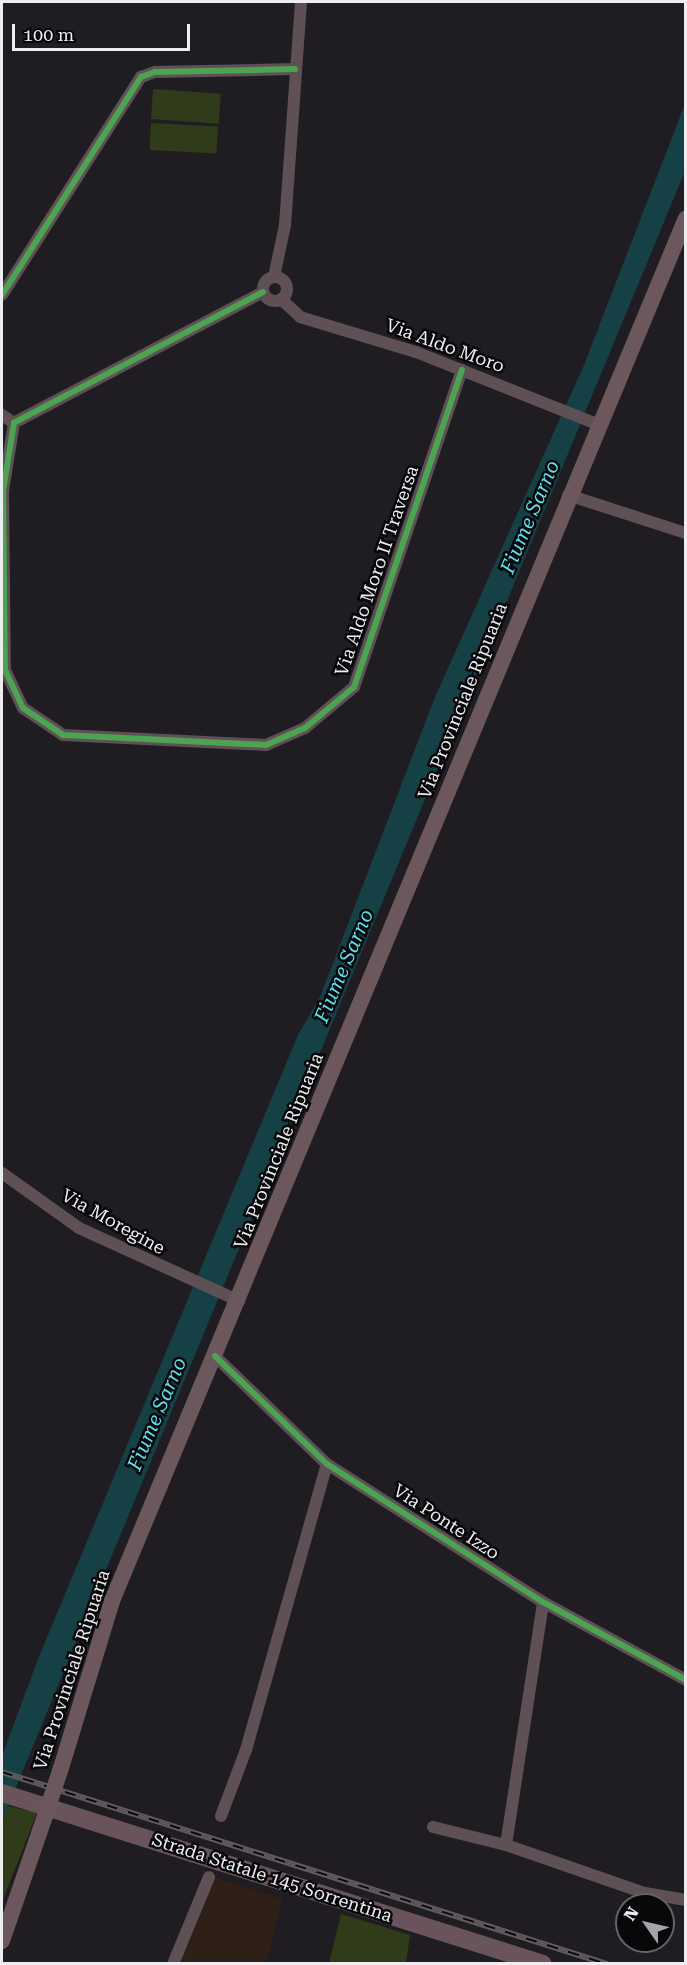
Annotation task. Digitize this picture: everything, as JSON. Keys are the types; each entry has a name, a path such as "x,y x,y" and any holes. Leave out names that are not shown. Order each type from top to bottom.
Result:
{"highway":[{"name":"Strada Statale 145 Sorrentina","path":"2,1793 543,1964"}],"main road":[{"name":"Via Provinciale Ripuaria","path":"2,1941 61,1768 112,1601 238,1301 568,495 595,423 686,218"}],"street":[{"path":"274,277 285,225 301,2"},
{"path":"2,295 141,77 155,72 295,69"},
{"path":"2,415 14,423 263,292 267,280 274,277 286,283 281,299 270,300 263,292"},
{"name":"Via Aldo Moro","path":"281,299 300,317 462,369 595,423"},
{"name":"Via Aldo Moro II Traversa","path":"14,423 3,491 5,670 23,708 63,735 266,745 305,728 354,687 462,369"},
{"path":"568,495 686,533"},
{"name":"Via Moregine","path":"2,1173 80,1228 180,1277 238,1301"},
{"name":"Via Ponte Izzo","path":"215,1356 327,1464 543,1602 686,1680"},
{"path":"221,1816 246,1750 327,1464"},
{"path":"506,1845 543,1602"},
{"path":"433,1827 506,1845 645,1893 686,1900"},
{"path":"173,1964 209,1876"}],"shaded area":[{"path":"214,1877 283,1899 266,1963 179,1964"}],"green space":[{"path":"153,89 221,94 219,124 151,119"},
{"path":"151,123 218,127 216,153 150,150"},
{"path":"8,1806 37,1813 2,1902 2,1821"},
{"path":"341,1914 410,1935 406,1963 329,1963"}],"water":[{"name":"Fiume Sarno","path":"685,104 685,171 2,1821 2,1756 38,1659 298,1035 320,997 435,697 584,365"}],"railway":[{"path":"2,1772 607,1964"}],"cycle path":[{"path":"2,295 141,77 155,72 295,69"},
{"path":"263,292 14,423 3,491 5,670 23,708 63,735 266,745 305,728 354,687 462,370"},
{"path":"215,1356 327,1464 543,1602 686,1680"}]}
